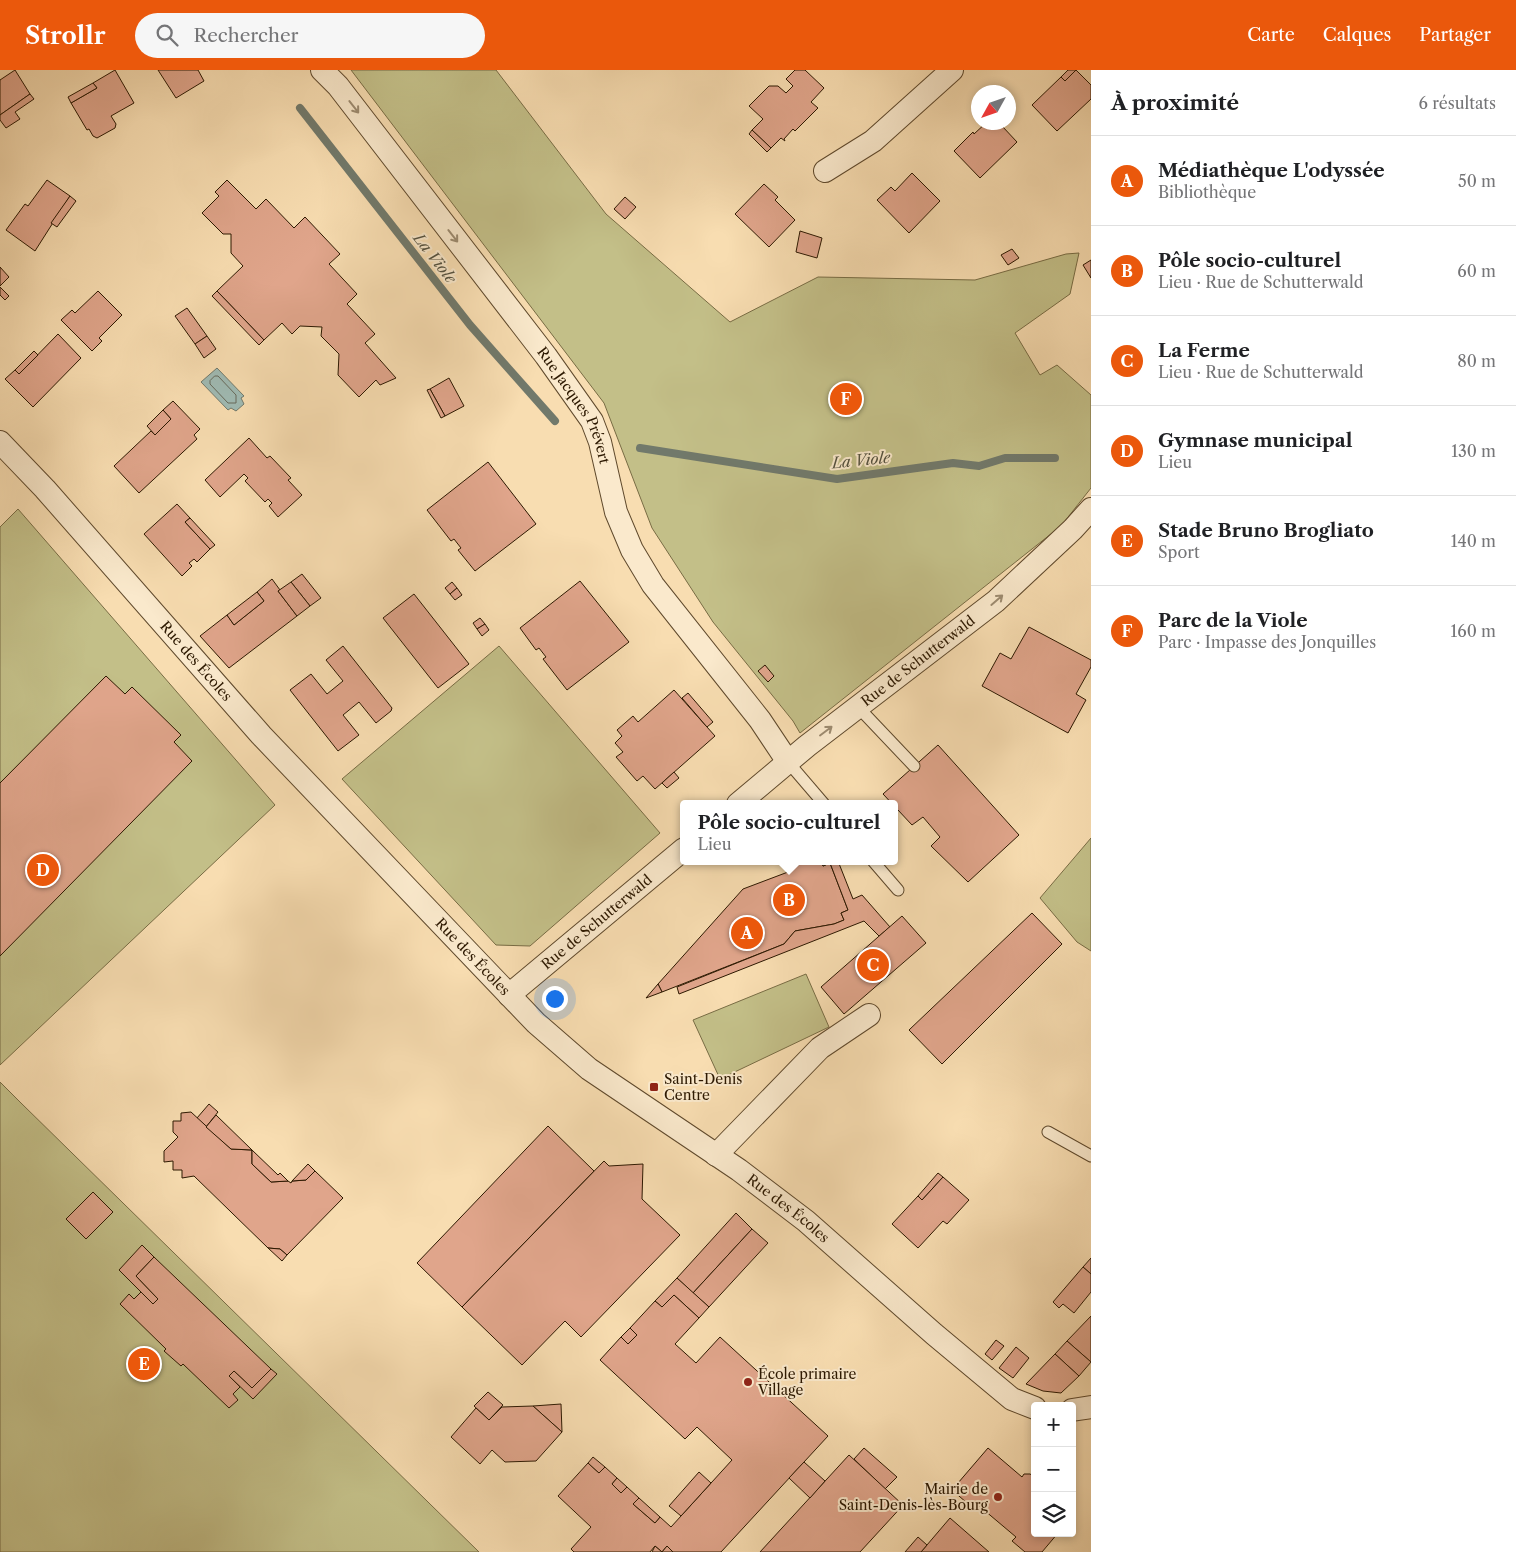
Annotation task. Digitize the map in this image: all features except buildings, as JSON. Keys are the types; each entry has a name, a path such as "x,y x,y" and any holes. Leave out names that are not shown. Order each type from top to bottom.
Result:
{"street":[{"name":"Rue Jacques Prévert","path":"322,70 338,86 546,356 592,421 600,442 616,512 632,550 653,585 760,720 788,762"},
{"path":"825,171 874,141 952,70"},
{"name":"Rue des Écoles","path":"0,442 45,489 261,735 509,995 563,1048 588,1069 739,1170 806,1221 934,1334 1012,1399 1031,1406"},
{"name":"Rue de Schutterwald","path":"743,800 788,762 996,601 1091,510"},
{"name":"Rue de Schutterwald","path":"509,995 680,852"},
{"path":"716,1155 820,1048 869,1015"},
{"path":"1076,1410 1091,1408"}],"lane":[{"path":"858,707 914,766"},
{"path":"788,762 821,800"},
{"path":"876,865 898,890"},
{"path":"1048,1132 1091,1156"}],"shaded area":[{"path":"351,70 496,70 606,214 730,322 818,277 975,280 1066,254 1079,253 1070,294 1015,333 1040,375 1057,365 1091,395 1091,488 1061,526 800,733 793,721 713,622 652,528 604,403"},
{"path":"18,509 275,805 0,1065 0,527"},
{"path":"499,646 660,833 530,946 496,945 342,779"},
{"path":"1091,838 1091,951 1077,942 1040,898"},
{"path":"806,974 829,1027 720,1079 693,1020"},
{"path":"0,1082 21,1103 479,1552 0,1552"}],"water":[{"path":"217,368 244,396 241,398 244,404 236,411 231,408 228,410 201,382"}],"waterway":[{"name":"La Viole","path":"300,108 470,325 555,421"},
{"name":"La Viole","path":"640,448 837,479 953,463 979,466 1005,458 1055,458"}],"place":[{"name":"Parc de la Viole","path":"846,399"},
{"name":"Gymnase municipal","path":"43,870"},
{"name":"Pôle socio-culturel","path":"789,900"},
{"name":"Médiathèque L'odyssée","path":"747,933"},
{"name":"La Ferme","path":"873,965"},
{"name":"Saint-Denis Centre","path":"654,1087"},
{"name":"Stade Bruno Brogliato","path":"144,1364"},
{"name":"École primaire Village","path":"748,1382"},
{"name":"Mairie de Saint-Denis-lès-Bourg","path":"998,1497"}]}
